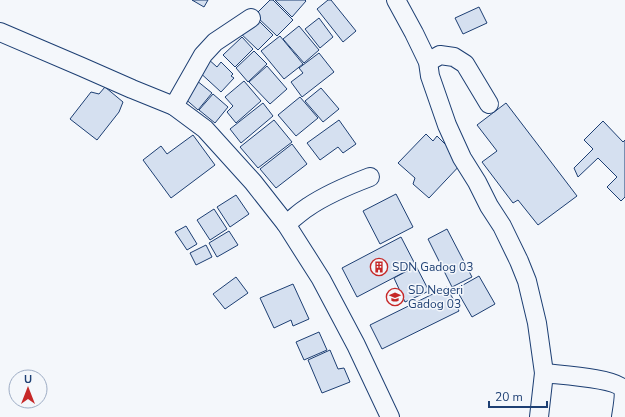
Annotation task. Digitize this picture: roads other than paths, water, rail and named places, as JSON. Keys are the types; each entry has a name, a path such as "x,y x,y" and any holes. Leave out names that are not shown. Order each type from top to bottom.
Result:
{"street":[{"path":"396,0 428,62 430,76 447,125 462,158 502,226 527,281 537,323 544,373 539,417"},
{"path":"174,106 203,55 215,42 251,18"},
{"path":"0,32 174,106 205,129 253,182 286,224 321,279 356,345 390,417"},
{"path":"428,62 440,55 454,57 465,64 489,104"},
{"path":"286,224 308,207 326,196 370,177"},
{"path":"544,373 603,380 617,384 623,390 625,396 621,417"}],"place":[{"name":"SDN Gadog 03","path":"379,267"},
{"name":"SD Negeri Gadog 03","path":"395,297"}]}
